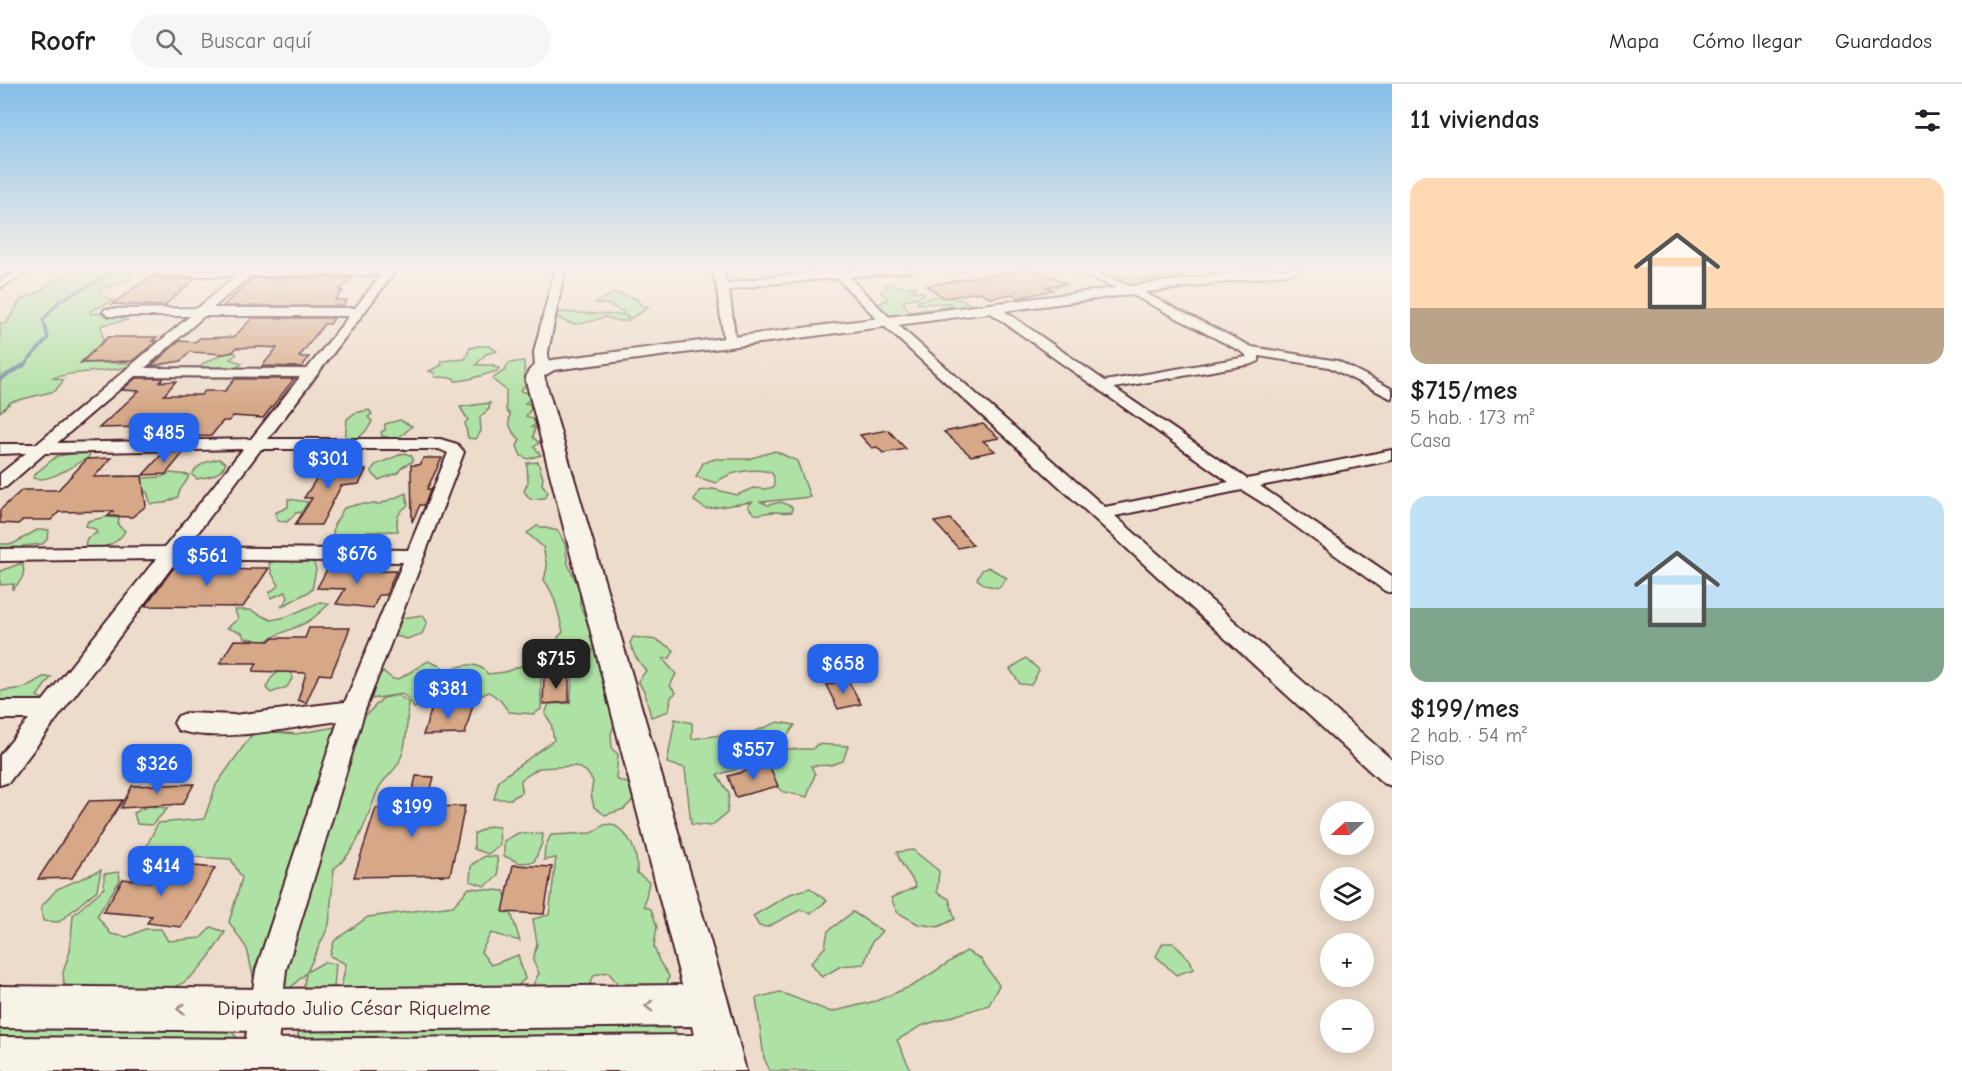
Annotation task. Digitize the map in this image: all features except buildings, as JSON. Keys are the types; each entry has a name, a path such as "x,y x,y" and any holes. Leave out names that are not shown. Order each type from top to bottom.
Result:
{"street":[{"path":"0,483 198,315"},
{"path":"0,774 357,315"},
{"path":"542,368 540,352 549,315"},
{"path":"726,315 730,343"},
{"path":"880,315 1392,775"},
{"path":"0,1059 258,1066 721,1064 708,1005 535,375 542,368 939,315"},
{"path":"1002,315 1219,469 1272,501 1392,586"},
{"path":"1180,315 1249,350 1333,364 1392,395"},
{"path":"1103,386 1252,360 1254,358 1249,350"},
{"path":"132,372 311,373"},
{"path":"0,449 256,444 440,444 451,447 456,452 353,710 271,970 258,1066"},
{"path":"1102,513 1392,455"},
{"path":"0,555 416,556"},
{"path":"0,710 50,710"},
{"path":"186,723 234,725 353,710"},
{"name":"Diputado Julio César Riquelme","path":"0,1007 264,1010 708,1005"}],"green space":[{"path":"11,315 110,315 128,320 101,325 103,341 80,363 128,363 133,365 114,370 73,373 53,378 64,380 55,391 11,402 0,412 0,323 7,323"},
{"path":"636,315 630,319 626,316 628,321 605,317 580,324 569,323 555,316"},
{"path":"886,315 911,315 888,318"},
{"path":"489,346 497,351 486,354 476,365 494,365 493,367 499,368 497,371 455,381 454,378 435,377 434,373 429,371 442,365 441,361 465,359 470,348"},
{"path":"234,352 237,354 230,359 242,363 238,367 202,368 202,364 223,354"},
{"path":"524,361 525,386 520,391 528,393 530,399 525,403 530,404 531,409 526,416 533,419 536,424 532,427 535,428 533,437 539,443 534,447 541,455 528,459 521,456 517,446 520,439 510,425 510,415 506,410 506,390 492,379 505,370 509,363"},
{"path":"490,403 489,409 480,417 481,431 476,439 468,438 465,423 468,420 460,407"},
{"path":"369,410 372,414 368,417 372,421 368,429 361,436 345,441 347,419 355,413"},
{"path":"400,420 412,426 399,437 382,436 381,432 385,430 385,424"},
{"path":"91,451 88,458 54,476 33,478 57,456"},
{"path":"775,451 797,461 810,497 761,502 768,505 781,502 792,507 792,512 756,514 748,506 752,502 706,509 694,501 699,491 713,489 737,495 753,488 774,487 774,477 771,472 764,471 734,473 716,483 696,477 703,463 715,459 748,459"},
{"path":"404,453 412,456 413,461 401,468 398,473 378,480 371,471 375,465"},
{"path":"219,459 226,463 218,473 197,479 192,475 200,466"},
{"path":"538,462 543,478 542,484 548,492 545,498 530,499 524,491 528,482 527,463"},
{"path":"170,473 189,475 178,497 165,503 151,504 147,492 97,496 116,476 125,476 127,479 161,477"},
{"path":"406,493 408,505 398,516 398,531 368,532 345,541 333,535 334,525 344,508 360,504 380,504"},
{"path":"288,499 308,502 302,512 296,513 287,522 278,521 275,513 288,507"},
{"path":"106,517 119,518 118,525 125,531 114,542 90,550 85,545 87,538 97,533 95,529 86,526 88,521"},
{"path":"537,526 558,531 565,544 568,564 580,590 580,606 591,629 595,651 608,689 607,702 616,720 611,734 612,749 618,754 616,779 629,784 633,800 624,809 605,815 594,807 591,794 593,781 586,771 575,766 539,768 521,780 522,792 511,799 494,799 499,780 554,740 551,723 545,714 549,704 570,703 572,686 570,670 559,644 558,637 563,632 558,611 544,580 547,567 543,547 527,533"},
{"path":"37,530 49,530 48,538 43,544 23,546 18,552 0,548 0,544 13,544"},
{"path":"280,560 313,561 316,569 312,590 281,607 288,598 286,592 271,598 269,593 279,585 272,574 269,563"},
{"path":"22,563 23,575 12,590 14,584 0,585 0,571"},
{"path":"988,567 1007,578 999,588 985,585 977,579 982,570"},
{"path":"320,602 329,604 310,620 275,636 258,650 250,649 254,639 244,638 242,633 227,628 238,619 235,610 250,610 271,620 286,617"},
{"path":"423,615 427,622 422,634 407,639 396,636 402,618"},
{"path":"633,637 657,640 674,650 670,658 663,659 676,674 670,686 676,693 671,697 669,711 651,717 645,693 638,681 646,671 635,656 630,643"},
{"path":"1026,658 1039,670 1031,685 1020,684 1010,669"},
{"path":"428,661 442,667 435,692 421,705 414,708 409,699 402,694 371,699 377,674 384,672 393,679 399,679"},
{"path":"529,663 547,667 541,676 541,709 534,714 509,712 500,700 489,692 464,700 439,697 444,672 449,670 473,665 484,669 488,674 505,672"},
{"path":"289,669 293,677 287,687 271,693 266,688 270,680 277,673"},
{"path":"43,677 51,677 37,696 43,699 34,710 0,704 0,691 24,688"},
{"path":"398,695 408,702 402,755 397,766 379,788 356,843 334,869 329,925 307,972 324,962 336,964 334,987 318,999 303,992 306,973 285,993 257,994 247,949 229,922 242,878 231,859 170,856 152,871 134,872 158,823 204,819 216,785 255,730 296,734 358,723 383,698"},
{"path":"675,719 692,723 692,739 721,735 744,736 778,722 795,725 788,735 777,740 783,749 813,749 817,744 848,746 843,761 831,765 811,766 815,774 807,797 784,792 746,766 717,775 729,793 727,813 711,826 691,824 685,768 667,763"},
{"path":"148,806 168,808 152,825 137,824 134,813"},
{"path":"612,824 629,839 635,851 637,873 649,882 644,906 651,909 657,927 654,946 659,961 669,976 665,995 623,999 618,984 608,972 594,975 584,999 532,987 539,973 533,961 537,943 533,919 549,915 556,858 544,860 545,847 551,835 592,833 604,825"},
{"path":"489,826 499,827 500,845 488,854 474,849 474,834"},
{"path":"518,833 543,834 542,843 534,862 520,863 504,856 504,841"},
{"path":"913,850 939,871 937,892 949,899 955,919 938,927 918,924 897,912 891,898 916,887 897,852"},
{"path":"485,856 497,857 498,876 485,886 470,881 471,865"},
{"path":"101,870 97,890 59,922 43,921 41,907 57,889"},
{"path":"119,872 120,880 97,916 111,934 127,937 145,929 161,929 168,941 201,938 211,927 225,932 202,965 184,982 175,986 149,992 79,996 64,984 63,972 70,951 73,915 104,888 104,874"},
{"path":"469,888 504,891 520,941 491,933 481,952 491,965 518,955 525,979 503,999 340,992 346,964 330,956 334,941 368,917 453,906"},
{"path":"810,888 827,901 811,913 800,910 767,927 759,926 753,916 790,894"},
{"path":"853,912 882,931 872,942 864,964 841,966 822,977 811,963 825,947 828,931"},
{"path":"1163,943 1173,943 1190,960 1194,969 1176,975 1156,956"},
{"path":"966,951 980,958 999,985 989,1005 921,1026 897,1040 911,1071 770,1071 764,1058 756,998 780,992 831,1012 876,1001 914,985"},
{"path":"0,1014 224,1021 243,1046 0,1069"},
{"path":"670,1022 680,1039 298,1042 298,1028"}],"waterway":[{"path":"24,365 48,338 43,320 47,315"},
{"path":"0,379 24,365"}]}
